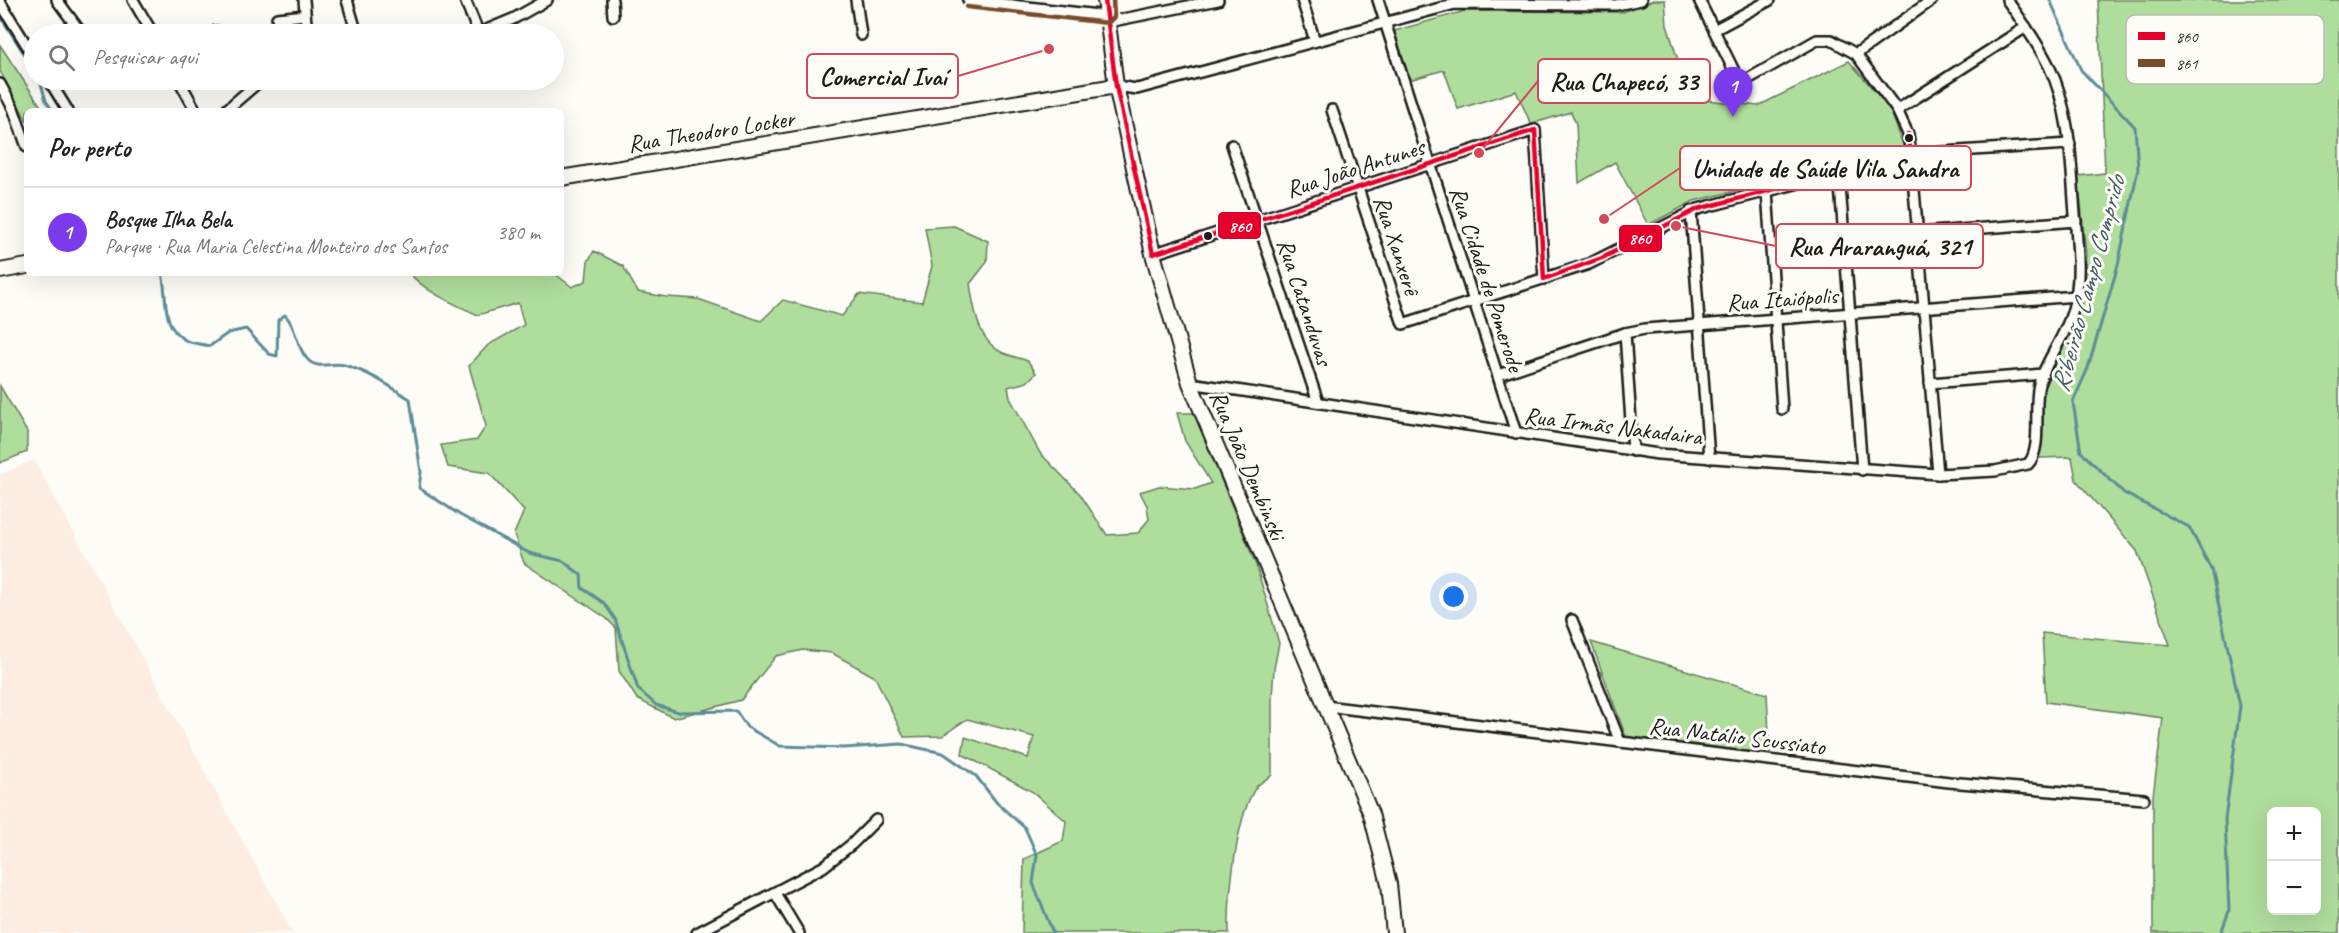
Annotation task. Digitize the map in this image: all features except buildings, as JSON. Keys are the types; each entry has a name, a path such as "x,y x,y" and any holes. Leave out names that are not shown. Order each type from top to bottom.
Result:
{"main road":[{"name":"Rua João Dembinski","path":"1105,0 1116,86 1153,254 1190,383 1360,786 1378,835 1389,884 1394,933"},
{"name":"Rua Theodoro Locker","path":"564,178 1116,86"},
{"path":"0,271 24,267"}],"street":[{"path":"57,0 75,24"},
{"path":"133,0 147,24"},
{"path":"304,0 306,24"},
{"path":"347,0 354,24"},
{"path":"465,0 474,24"},
{"path":"501,24 547,0"},
{"path":"612,0 613,16"},
{"path":"856,0 861,36"},
{"path":"968,0 1107,19 1218,0"},
{"path":"1302,0 1315,41"},
{"name":"Rua Cidade de Pomerode","path":"1378,0 1516,433"},
{"path":"1116,86 1137,89 1460,2 1616,5 1641,0"},
{"path":"1699,0 1742,87 1821,38 1831,39 1856,54 1897,110 1908,134 1911,154 1938,474"},
{"path":"1714,30 1770,0"},
{"path":"1856,54 1932,0"},
{"path":"1930,382 2043,374 2069,323 2076,296 2078,266 2076,221 2070,144 2064,112 2056,83 2043,54 2007,0"},
{"path":"0,2 24,41"},
{"path":"277,18 305,15"},
{"path":"1897,110 2026,27"},
{"path":"0,84 13,108 24,139"},
{"path":"55,90 66,108"},
{"path":"184,90 194,108"},
{"path":"228,108 249,90"},
{"name":"Rua Xanxerê","path":"1332,111 1403,324 1474,301"},
{"name":"Rua João Antunes","path":"1153,254 1535,130 1544,279"},
{"path":"1474,301 1602,258 1691,212 1839,172 1911,154 2070,144"},
{"name":"Rua Catanduvas","path":"1232,145 1318,402"},
{"path":"1839,172 1862,470"},
{"path":"1767,191 1782,409"},
{"path":"1691,212 1709,458"},
{"path":"1918,233 2076,221"},
{"name":"Rua Itaiópolis","path":"1498,375 1645,328 2076,296"},
{"path":"1625,333 1633,451"},
{"name":"Rua Irmãs Nakadaira","path":"1190,383 1633,451 1938,474 2019,468 2032,460 2035,448 2037,394 2043,374"},
{"path":"1572,620 1620,742"},
{"name":"Rua Natálio Scussiato","path":"1325,706 1959,783 2144,799"},
{"path":"697,933 775,893 838,856 876,820"},
{"path":"775,893 799,933"}],"shaded area":[{"path":"34,460 293,933 0,933 0,475"}],"green space":[{"path":"1653,0 1665,0 1667,25 1690,98 1758,106 1849,61 1890,109 1905,150 1694,201 1648,225 1615,162 1579,183 1576,124 1571,112 1531,124 1516,91 1458,109 1444,70 1406,81 1394,31 1465,11 1623,12"},
{"path":"2098,0 2339,0 2339,933 2153,933 2153,796 2163,718 2046,702 2042,633 2170,645 2137,551 2076,480 2072,457 2039,458 2044,388 2077,318 2083,297 2086,254 2078,176 2105,173"},
{"path":"0,45 24,81 24,90 30,90 42,108 24,108 24,115 0,71"},
{"path":"954,226 988,241 987,262 970,284 978,322 993,347 1028,361 1036,373 1027,382 1008,387 1010,398 1040,453 1080,494 1107,535 1138,533 1149,519 1147,506 1140,492 1159,486 1195,489 1211,483 1185,441 1177,413 1194,413 1256,565 1279,643 1272,697 1272,775 1257,786 1244,816 1232,879 1229,933 1022,933 1024,859 1063,841 1066,821 1033,792 962,754 965,737 1028,758 1034,737 967,719 942,736 904,737 875,677 832,653 803,650 776,656 741,700 674,718 637,699 619,671 616,628 606,618 524,563 514,534 524,511 489,473 448,467 441,445 477,440 486,426 469,366 488,345 524,325 518,303 478,315 432,292 412,276 558,276 572,287 586,281 588,261 594,251 623,266 638,292 698,299 761,321 783,300 842,316 859,294 922,302 932,266 925,228"},
{"path":"0,386 27,432 27,452 0,463"},
{"path":"1591,642 1767,694 1770,754 1626,737"}],"waterway":[{"name":"Ribeirão Campo Comprido","path":"2050,0 2081,70 2135,127 2138,169 2118,265 2088,368 2073,402 2081,452 2124,493 2189,527 2211,569 2240,706 2225,819 2229,911 2221,933"},
{"path":"0,16 24,53"},
{"path":"43,90 51,108"},
{"path":"163,276 169,320 178,335 187,341 210,346 228,333 246,329 269,354 277,356 278,320 285,315 292,325 301,350 312,363 316,365 339,364 362,371 410,399 421,472 419,488 460,515 529,553 563,561 581,575 582,588 604,603 615,619 638,689 656,705 678,712 736,711 747,727 780,746 844,748 901,744 943,753 976,776 997,803 1025,828 1037,855 1033,883 1053,933"}],"transit line":[{"name":"860","path":"1105,0 1116,86 1153,254 1535,130 1544,279 1602,258 1698,209 1911,154 1908,134"},
{"name":"861","path":"967,7 1108,23 1114,17 1113,0"}],"place":[{"name":"Comercial Ivaí","path":"1049,49"},
{"name":"Bosque Ilha Bela","path":"1733,117"},
{"name":"Rua Chapecó, 33","path":"1479,153"},
{"name":"Unidade de Saúde Vila Sandra","path":"1604,219"},
{"name":"Rua Araranguá, 321","path":"1676,226"}]}
